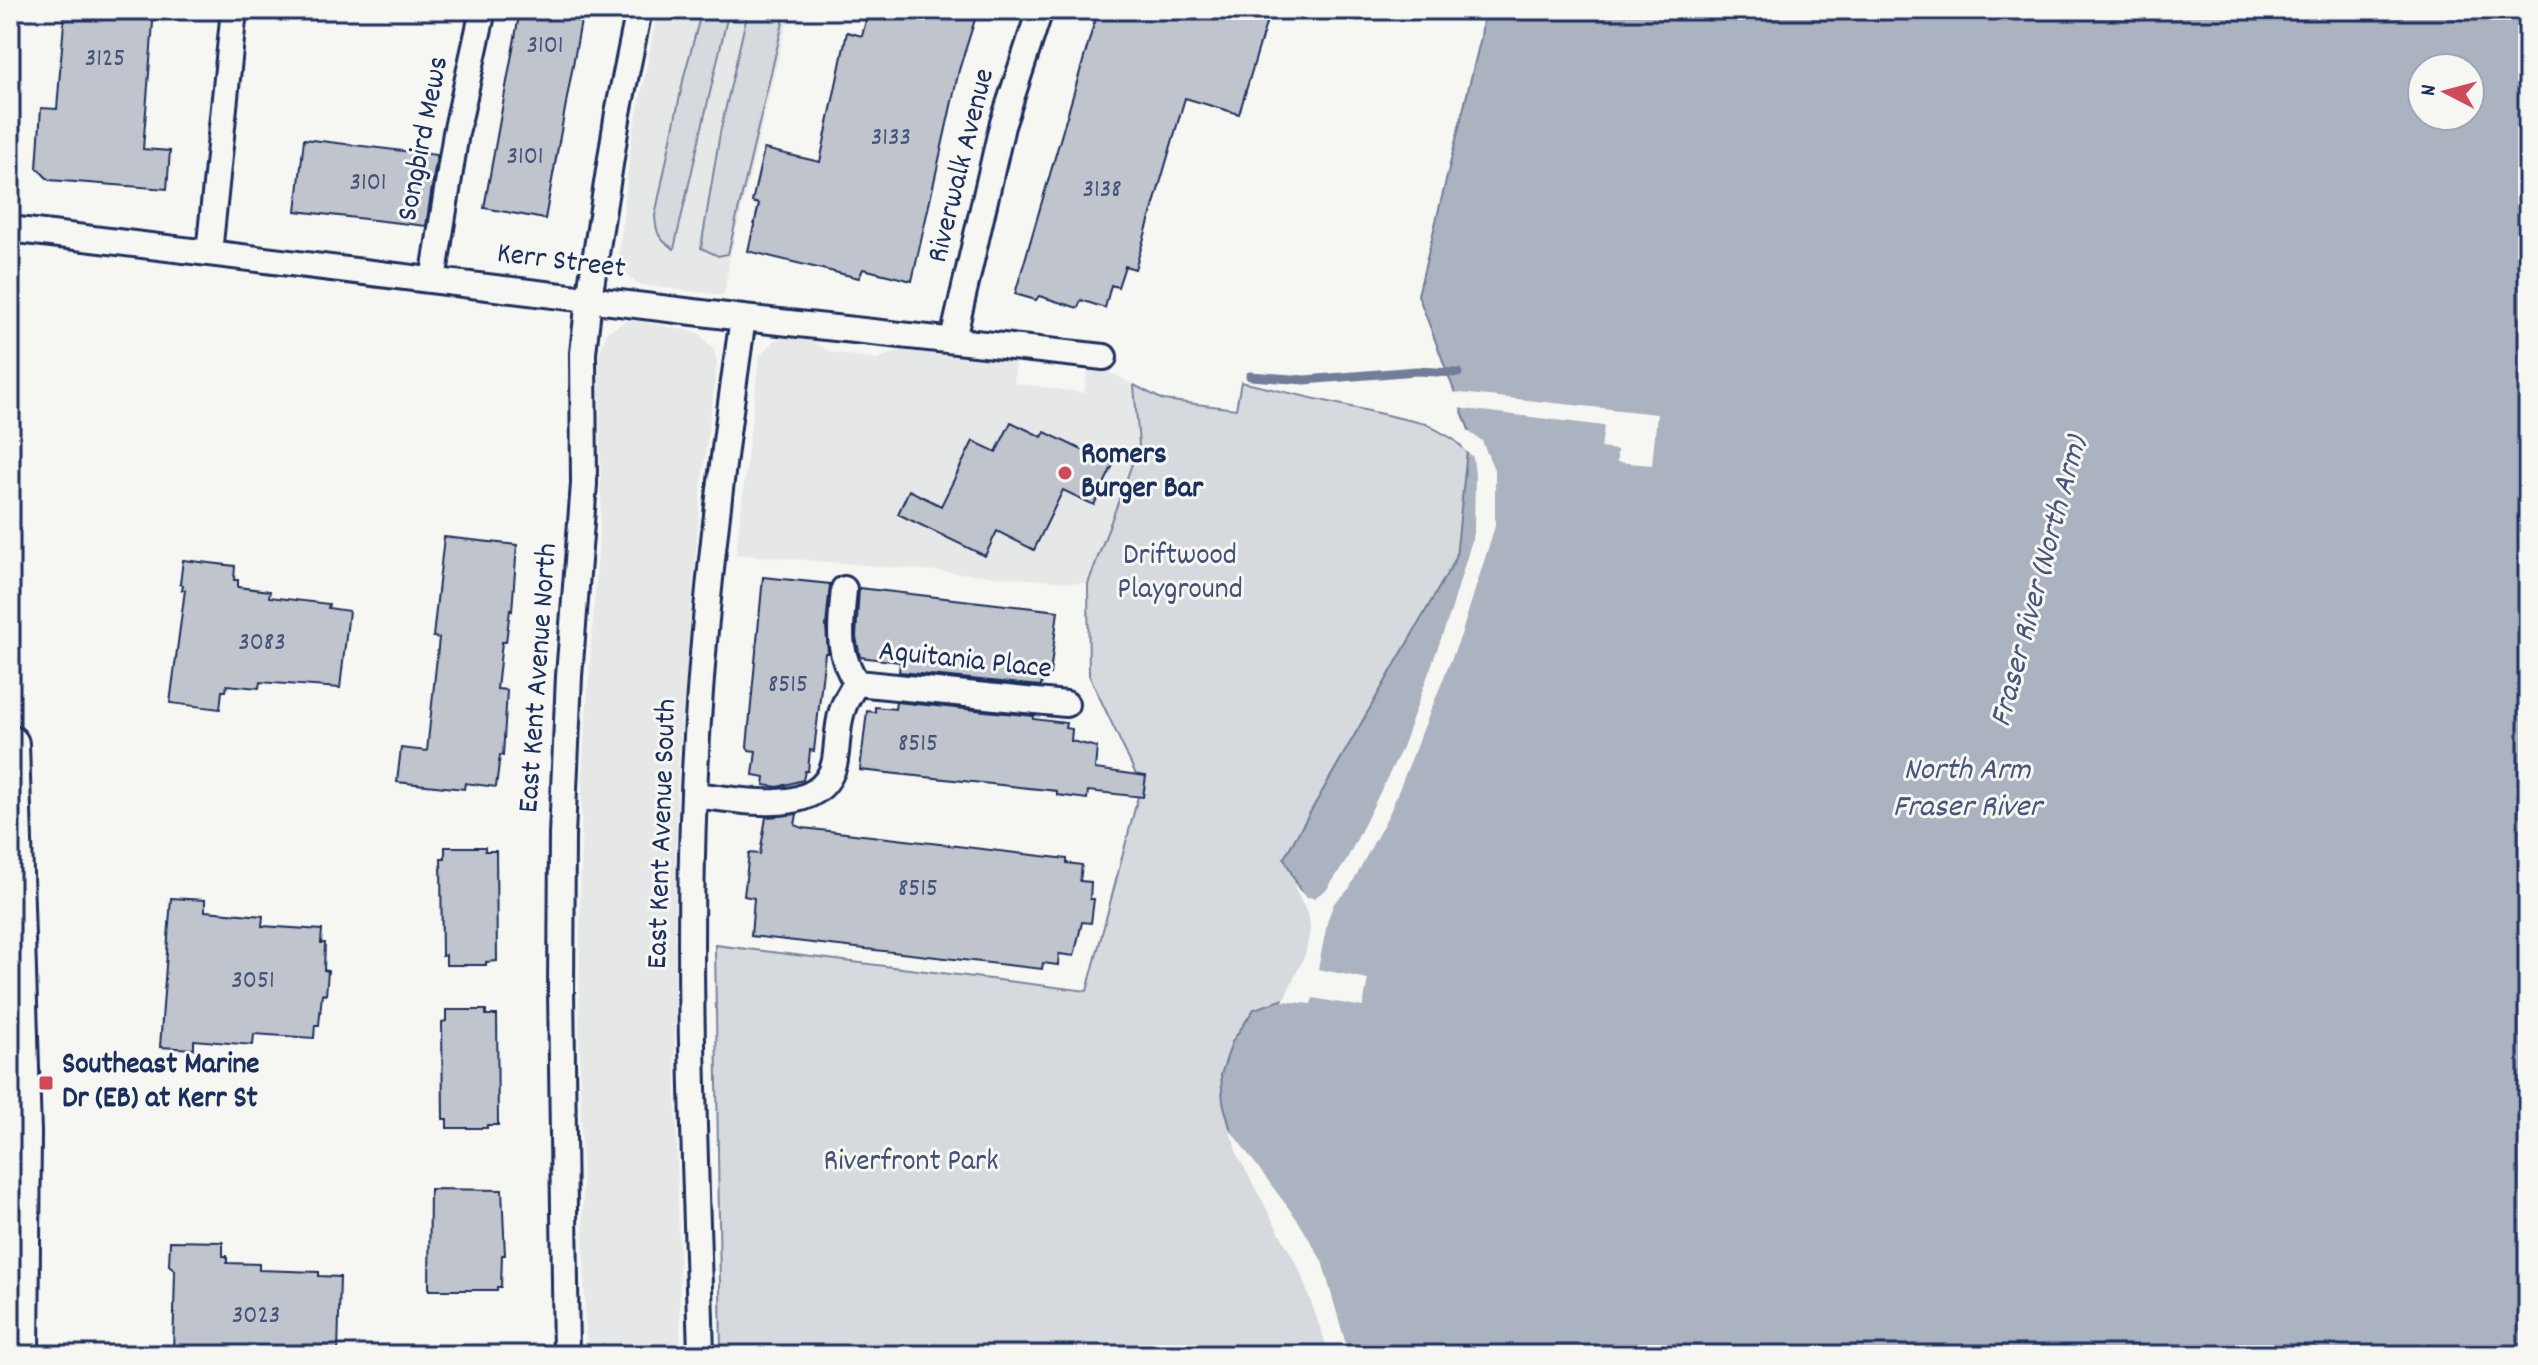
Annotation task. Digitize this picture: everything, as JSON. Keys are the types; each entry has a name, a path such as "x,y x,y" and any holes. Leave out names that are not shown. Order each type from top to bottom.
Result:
{"main road":[{"path":"10,744 22,1133 20,1355"}],"street":[{"path":"209,253 234,10"},
{"name":"Songbird Mews","path":"433,280 456,133 483,10"},
{"name":"East Kent Avenue North","path":"566,1355 562,835 569,676 584,484 583,353 618,113 639,10"},
{"name":"Riverwalk Avenue","path":"953,339 1002,126 1040,10"},
{"name":"Kerr Street","path":"10,229 743,318 1104,357"},
{"name":"East Kent Avenue South","path":"701,1355 691,993 694,795 703,638 743,318"},
{"name":"Aquitania Place","path":"844,589 839,638 846,667 857,683 1066,704"},
{"name":"Aquitania Place","path":"694,795 790,802 810,795 828,781 836,757 837,728 845,700 857,683"}],"shaded area":[{"path":"658,10 790,10 730,256 724,295 641,285 631,279 621,265 619,254 631,144"},
{"path":"626,321 699,333 714,350 717,365 701,489 678,766 675,1049 681,1355 586,1355 579,1026 582,774 601,508 599,354 607,332"},
{"path":"783,337 811,340 830,352 877,359 902,350 968,358 1010,359 1015,366 1014,383 1084,393 1087,373 1092,368 1103,369 1134,385 1139,445 1088,584 736,554 759,357 773,341"}],"green space":[{"path":"702,10 729,10 674,249 659,236 655,216 684,76"},
{"path":"748,10 786,10 728,254 718,256 701,248 720,133"},
{"name":"Riverfront Park","path":"1241,382 1426,424 1453,439 1473,457 1474,533 1313,916 1313,943 1291,997 1283,1001 1303,1268 1334,1355 721,1355 715,945 1087,991 1141,785 1089,675 1088,584 1139,445 1134,385 1163,400 1236,409"}],"water":[{"name":"North Arm Fraser River","path":"1484,10 2528,10 2528,1355 1334,1355 1303,1268 1234,1142 1223,1102 1221,1075 1232,1042 1254,1009 1291,997 1313,943 1313,916 1284,858 1456,558 1469,430 1418,295 1481,37"}],"pier":[{"path":"1451,392 1657,414 1652,465 1617,462 1617,450 1601,448 1604,426 1457,408"},
{"path":"1465,429 1482,441 1495,472 1495,526 1461,635 1390,812 1349,889 1334,903 1318,969 1368,979 1363,1007 1313,998 1311,1004 1283,1001 1305,955 1310,931 1309,917 1293,885 1307,897 1314,898 1327,889 1345,863 1401,750 1451,611 1474,533 1475,475 1473,457 1463,449"},
{"path":"1228,1127 1299,1222 1322,1261 1349,1355 1330,1355 1299,1269 1238,1156"}],"building":[{"path":"65,10 154,10 143,149 170,151 167,189 49,180 37,168 41,108 57,109"},
{"path":"520,10 583,10 545,219 484,208"},
{"path":"875,10 978,10 959,70 912,281 863,269 859,278 748,251 759,204 752,202 764,149 820,162 847,32 862,36 867,17 873,18"},
{"path":"1098,10 1270,10 1239,114 1185,98 1135,269 1125,266 1118,287 1111,285 1105,308 1081,300 1078,308 1039,296 1036,300 1015,294"},
{"path":"304,139 437,155 426,226 296,211"},
{"path":"1011,422 1042,437 1045,432 1113,465 1094,505 1063,490 1034,550 997,531 985,556 898,514 909,490 941,506 973,441 996,452"},
{"path":"444,537 517,545 512,611 506,642 502,642 497,689 507,690 503,756 500,755 496,787 465,783 464,789 397,782 401,748 427,751 439,638 433,637"},
{"path":"183,560 235,566 234,580 238,580 238,587 270,591 269,597 329,604 328,608 349,611 340,688 260,682 259,688 227,685 226,691 222,691 220,709 170,703 185,590 180,584"},
{"path":"763,577 830,584 826,626 828,653 825,653 814,751 810,750 808,771 805,771 803,780 778,787 764,785 765,777 753,775 756,751 747,747"},
{"path":"859,588 1058,611 1050,674 1044,673 1041,686 899,672 900,662 860,657 856,637"},
{"path":"896,702 1034,716 1033,719 1066,723 1065,728 1072,729 1071,741 1097,747 1095,769 1146,776 1143,797 1088,791 1087,799 1057,795 1057,791 860,770 867,711 875,712 875,707 895,709"},
{"path":"797,814 795,825 803,828 1067,859 1067,863 1082,865 1080,881 1091,882 1090,899 1094,899 1091,923 1082,922 1074,956 1059,954 1058,965 1043,963 1042,969 751,936 754,898 744,896 749,853 760,854 766,817"},
{"path":"445,847 485,847 485,851 496,851 497,961 486,962 486,965 446,965 446,955 442,956 441,858 445,858"},
{"path":"171,898 205,900 205,911 263,916 262,926 322,930 324,970 328,971 326,995 322,994 319,1025 315,1025 314,1038 254,1034 253,1045 194,1040 194,1049 160,1047"},
{"path":"446,1010 486,1010 486,1015 497,1015 498,1125 447,1128 447,1119 443,1119 442,1022 446,1021"},
{"path":"430,1189 502,1190 505,1255 502,1255 501,1287 497,1290 429,1290"},
{"path":"170,1241 223,1242 223,1256 227,1256 227,1263 259,1264 259,1270 319,1272 319,1276 340,1277 338,1355 173,1355 175,1270 169,1265"}],"waterway":[{"path":"1250,376 1305,380 1416,371 1458,373"}],"place":[{"name":"Romers Burger Bar","path":"1065,473"},
{"name":"Southeast Marine Dr (EB) at Kerr St","path":"46,1083"}],"park label":[{"name":"Driftwood Playground","path":"1180,574"}],"water label":[{"name":"Fraser River (North Arm)","path":"2041,582"}]}
